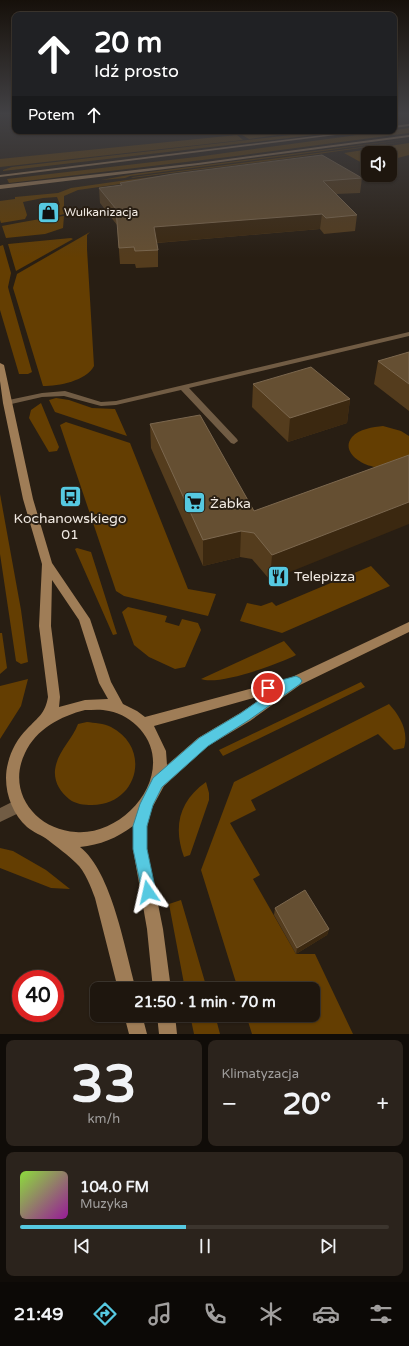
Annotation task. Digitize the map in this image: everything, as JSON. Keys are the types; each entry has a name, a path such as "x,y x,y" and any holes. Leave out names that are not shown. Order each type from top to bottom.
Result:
{"main road":[{"path":"0,176 112,162"},
{"path":"0,188 211,162"},
{"path":"0,365 4,381 6,403 28,499 47,564 84,619 104,683 119,708"},
{"path":"47,564 45,626 54,697 52,709 43,722 26,739 15,760 12,784 18,806 33,824 54,836 83,859 95,879 103,897 125,982"},
{"path":"158,782 203,742 245,717 296,681 409,627"},
{"path":"144,723 296,681"},
{"path":"43,722 63,710 85,704 107,705 119,708 137,717 144,723 156,740 160,760 158,782 147,804 140,826 140,849 155,929 161,982"},
{"path":"54,836 80,840 107,834 130,822 147,804"},
{"path":"135,1022 138,1034"},
{"path":"167,1022 168,1034"}],"street":[{"path":"6,403 42,395 65,393 101,404 116,403 409,334"},
{"path":"183,388 234,441"},
{"path":"0,815 18,806"}],"shaded area":[{"path":"0,162 43,162 0,167"},
{"path":"53,162 78,162 3,171 12,167"},
{"path":"151,162 183,162 9,183 7,179"},
{"path":"226,162 237,162 101,180 134,174"},
{"path":"246,162 259,162 131,178"},
{"path":"273,162 78,190 64,196 64,214 57,216 53,206 60,205 57,197 43,198 23,202 27,215 25,219 1,223 0,220 0,201 15,199 15,197 58,193 71,188"},
{"path":"64,216 63,228 45,234 6,238 2,226 41,219"},
{"path":"90,232 87,235 87,249 94,366 85,375 72,382 43,386 13,288 17,274"},
{"path":"73,239 16,271 8,244"},
{"path":"3,245 11,273 8,287 32,372 28,374 19,374 0,310 0,246"},
{"path":"56,398 69,400 92,408 115,409 127,436 55,412 49,400"},
{"path":"41,403 59,447 57,451 49,452 29,418 31,410"},
{"path":"66,422 130,443 188,589 216,594 208,616 124,596 116,591 60,425"},
{"path":"383,426 401,431 409,436 409,457 391,464 374,467 361,462 351,454 349,443 355,434 362,430"},
{"path":"0,494 21,610 28,662 21,664 16,661 0,554"},
{"path":"77,548 91,552 117,634 113,635 75,549"},
{"path":"371,566 390,586 282,633 240,621 247,603 261,606 272,602 276,606"},
{"path":"128,607 167,616 165,622 179,626 182,619 198,623 201,630 185,667 175,669 149,657 134,645 122,612"},
{"path":"0,633 2,633 7,668 0,674"},
{"path":"284,641 296,655 276,664 234,677 209,680 201,679"},
{"path":"28,679 21,706 0,739 0,686"},
{"path":"361,682 365,687 223,756 219,750"},
{"path":"389,704 400,719 405,736 404,748 394,750 378,734 251,800 256,810 230,823 260,875 253,879 296,954 315,954 353,1034 252,1034 248,1022 320,1022 320,982 236,982 201,870 234,782"},
{"path":"87,722 111,727 124,736 132,748 135,761 134,774 129,786 120,796 108,803 86,805 74,802 63,793 58,786 56,779 55,770 59,757 78,724"},
{"path":"206,782 209,800 190,855 184,857 179,835 181,815 184,806 190,798 197,789"},
{"path":"0,848 13,851 46,870 70,889 51,888 0,868"},
{"path":"181,900 205,982 184,982 169,904"},
{"path":"191,1022 217,1022 220,1034 194,1034"}],"building":[{"path":"265,162 335,162 361,177 323,181 357,215 326,218 322,214 154,227 158,250 135,251 134,247 119,248 116,209 99,188 122,185 120,183 173,174"},
{"path":"409,352 409,384 378,361"},
{"path":"311,367 350,399 290,418 253,384"},
{"path":"200,415 254,511 409,455 409,502 272,555 254,533 241,531 203,540 150,424"},
{"path":"305,890 329,929 297,948 275,908"}],"place":[{"name":"Wulkanizacja","path":"48,212"},
{"name":"Kochanowskiego 01","path":"70,496"},
{"name":"Żabka","path":"194,503"},
{"name":"Telepizza","path":"279,576"}],"route":[{"path":"148,892 140,849 140,826 147,804 158,782 203,742 245,717 296,681 268,688"}]}
